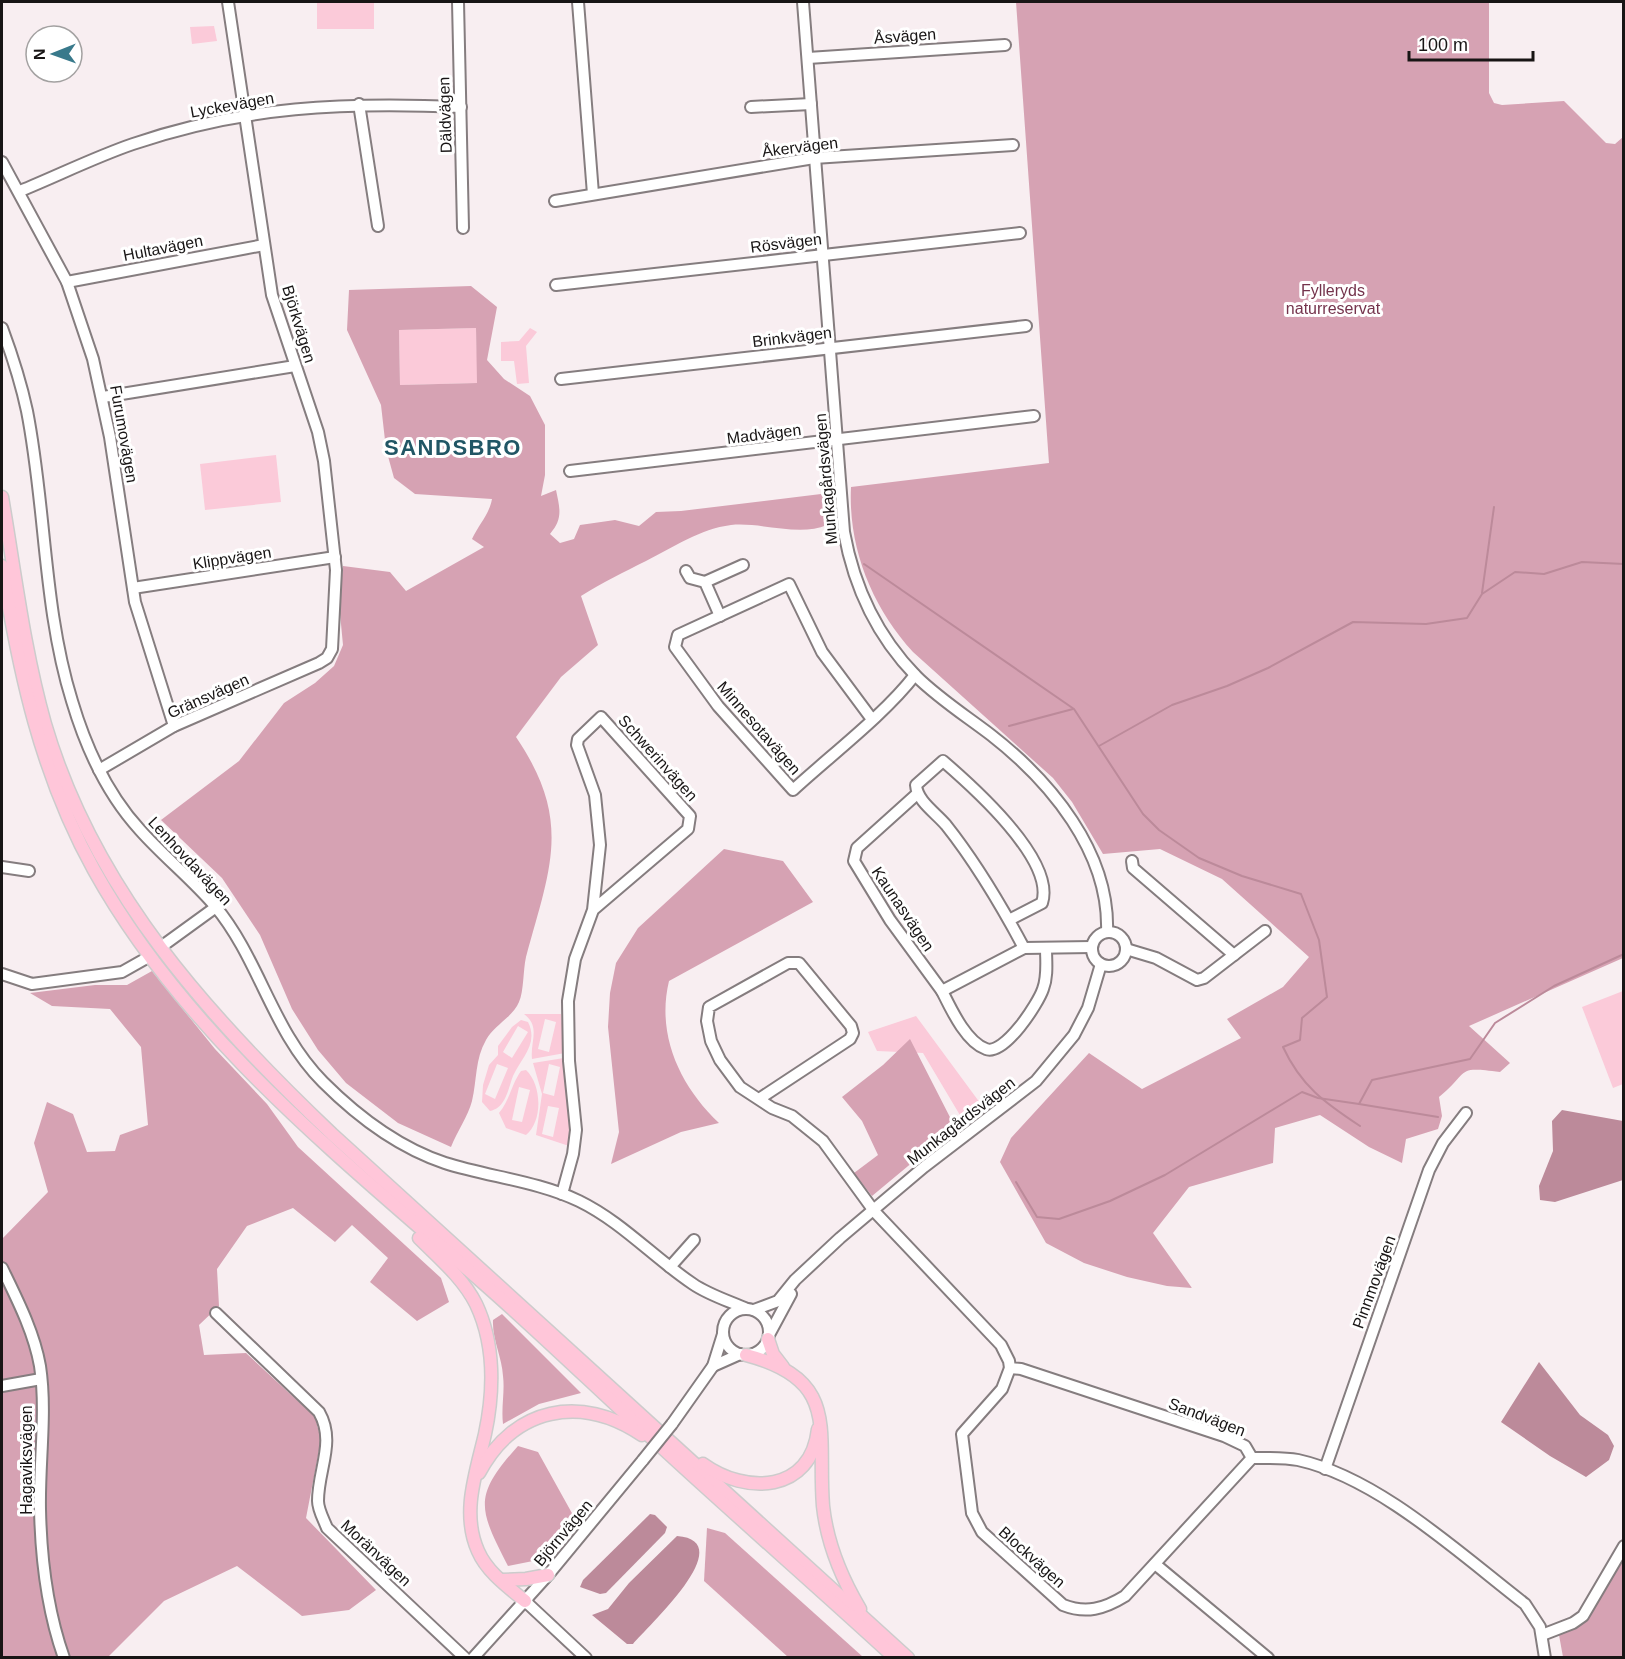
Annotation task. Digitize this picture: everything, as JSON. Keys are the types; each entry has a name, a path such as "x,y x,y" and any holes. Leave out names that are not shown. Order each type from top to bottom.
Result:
{"main road":[{"path":"2,497 31,667 58,764 83,824 103,862 161,951 216,1018 307,1111 895,1658"},
{"path":"2,566 20,674 40,746 66,816 110,898 172,984 221,1041 378,1193 467,1288 483,1322 489,1349 491,1390 488,1416 473,1485 470,1517 473,1538 483,1561 525,1601"},
{"path":"378,1193 480,1280 908,1658"},
{"path":"769,1336 773,1354 784,1368 807,1389 815,1403 824,1442 823,1506 828,1537 840,1570 865,1618"},
{"path":"743,1354 784,1368"},
{"path":"473,1485 490,1455 508,1435 531,1420 555,1412 582,1411 605,1416 668,1446 730,1480 744,1484 770,1484 792,1475 809,1458 814,1447 820,1419"},
{"path":"502,1580 548,1575"}],"street":[{"name":"Björkvägen","path":"228,2 273,295 318,432 329,491 335,557 331,653"},
{"name":"Däldvägen","path":"458,2 463,228"},
{"path":"578,2 593,194"},
{"name":"Munkagårdsvägen","path":"803,2 844,532 857,586 869,614 915,675 1027,766 1062,805 1088,851 1098,876 1107,916 1107,932"},
{"name":"Åsvägen","path":"808,58 1005,45"},
{"name":"Lyckevägen","path":"20,191 131,144 246,114 359,104 461,107"},
{"path":"359,104 378,226"},
{"path":"752,107 811,104"},
{"name":"Åkervägen","path":"555,201 814,159 1013,146"},
{"name":"Furumovägen","path":"2,162 20,191 67,282 104,397 133,588 144,634 174,726"},
{"name":"Rösvägen","path":"556,285 1020,233"},
{"name":"Hultavägen","path":"67,282 264,244"},
{"name":"Brinkvägen","path":"561,379 1026,326"},
{"name":"Lenhovdavägen","path":"2,328 18,374 28,418 63,670 80,726 112,794 140,830 216,907 235,935 295,1049 322,1081 360,1116 405,1146 446,1163 562,1194 614,1222 670,1267 709,1294 721,1307 725,1326"},
{"path":"104,397 295,366"},
{"name":"Madvägen","path":"570,471 1034,416"},
{"name":"Klippvägen","path":"133,588 335,557"},
{"path":"686,571 690,578 705,582 743,565"},
{"path":"705,582 720,616"},
{"name":"Minnesotavägen","path":"871,718 822,652 789,584 678,635 675,647 718,706 793,790 871,718 915,675"},
{"name":"Gränsvägen","path":"99,770 174,726 310,668 331,653"},
{"name":"Schwerinvägen","path":"562,1194 573,1154 576,1130 569,1061 568,1001 575,959 593,910 599,864 597,809 592,783 576,745 578,739 602,717 690,820 688,829 593,910"},
{"name":"Kaunasvägen","path":"1009,920 1042,903 1044,896 1037,869 1020,840 991,805 943,761 916,785 917,794 857,848 854,861 890,920 942,991 974,1041 984,1049 992,1051 1001,1048 1036,1003 1046,976 1046,948"},
{"path":"917,794 967,852 986,879 1024,948"},
{"path":"1132,861 1133,868 1234,955"},
{"path":"2,867 29,871"},
{"path":"165,944 216,907"},
{"path":"1126,950 1156,958 1197,980 1204,978 1265,931"},
{"path":"1107,932 1120,936 1126,950 1123,958 1115,964 1101,964 1094,957 1092,947 1098,935 1107,932"},
{"path":"942,991 1024,948 1092,947"},
{"path":"2,976 32,984 122,972 145,959"},
{"path":"759,1099 850,1040 853,1033 851,1026 799,963 788,963 710,1007 709,1031 720,1060 740,1087 772,1108 792,1116 823,1141 874,1210 1001,1345 1009,1360 1010,1368"},
{"name":"Munkagårdsvägen","path":"751,1310 778,1301 840,1238 924,1167 1036,1081 1059,1056 1088,1008 1101,964"},
{"name":"Pinnmovägen","path":"1325,1468 1429,1170 1443,1143 1466,1113"},
{"path":"670,1267 694,1240"},
{"name":"Hagaviksvägen","path":"2,1268 27,1325 41,1379 40,1509 43,1557 48,1598 63,1658"},
{"name":"Munkagårdsvägen","path":"769,1336 802,1275"},
{"name":"Lenhovdavägen","path":"709,1294 751,1310"},
{"path":"751,1310 766,1319 769,1336 760,1351 743,1354 713,1366 725,1326 737,1311 751,1310"},
{"name":"Moränvägen","path":"216,1313 319,1412 326,1424 328,1440 318,1503 327,1528 465,1658"},
{"path":"725,1326 728,1345 743,1354"},
{"name":"Björnvägen","path":"473,1658 548,1575 643,1460 693,1399 713,1366"},
{"name":"Sandvägen","path":"1010,1368 1022,1369 1224,1436 1245,1446 1252,1458 1296,1460 1325,1468 1389,1500 1525,1604 1542,1635"},
{"name":"Blockvägen","path":"1010,1368 1002,1389 962,1434 972,1513 982,1532 1063,1605 1078,1611 1106,1608 1125,1596 1252,1458"},
{"path":"2,1386 41,1379"},
{"path":"1545,1658 1542,1635 1573,1623 1583,1616 1623,1546"},
{"path":"1155,1564 1268,1658"},
{"path":"525,1601 586,1658"}],"shaded area":[{"path":"317,2 374,2 374,29 317,29"},
{"path":"214,26 217,41 192,44 190,27"},
{"path":"476,328 478,383 400,385 399,330"},
{"path":"530,328 537,332 526,346 529,383 517,384 514,361 501,361 501,342 519,341"},
{"path":"276,455 281,502 205,510 200,464"},
{"path":"1623,991 1623,1084 1613,1088 1582,1007"},
{"path":"524,1014 561,1014 565,1053 532,1059 534,1035 529,1019","holes":["545,1019 556,1022 549,1052 538,1049"]},
{"path":"916,1016 983,1107 967,1127 923,1053 877,1051 868,1032"},
{"path":"521,1020 528,1022 531,1030 530,1044 513,1076 503,1102 490,1111 482,1102 483,1085 489,1065 498,1055 498,1046 512,1027","holes":["518,1026 528,1032 512,1058 503,1052","497,1064 508,1068 495,1099 485,1094"]},
{"path":"564,1058 571,1121 569,1146 536,1135 542,1094 533,1063","holes":["549,1064 560,1067 554,1096 543,1093","548,1106 559,1108 553,1137 542,1134"]},
{"path":"526,1070 538,1093 538,1112 532,1129 526,1135 506,1128 499,1113 521,1071","holes":["519,1087 530,1090 522,1122 512,1120"]},
{"path":"1562,1110 1623,1121 1623,1180 1555,1202 1540,1200 1539,1186 1553,1151 1552,1121"},
{"path":"1539,1362 1580,1415 1608,1435 1614,1446 1609,1460 1586,1477 1550,1456 1501,1422"},
{"path":"650,1514 655,1515 667,1527 665,1533 606,1593 600,1594 580,1587 583,1580"},
{"path":"677,1536 694,1541 699,1553 695,1568 670,1604 633,1644 627,1644 592,1615 608,1609 629,1583"}],"green space":[{"name":"Fylleryds naturreservat","path":"1016,2 1489,2 1489,93 1494,103 1502,105 1564,101 1606,143 1615,144 1623,137 1623,958 1469,1026 1510,1063 1500,1072 1469,1070 1464,1072 1439,1097 1442,1116 1438,1129 1406,1139 1402,1163 1369,1147 1320,1115 1275,1128 1273,1163 1189,1187 1153,1233 1192,1288 1167,1286 1127,1277 1084,1263 1046,1243 1000,1162 1011,1138 1089,1053 1142,1089 1241,1038 1227,1019 1283,987 1309,957 1222,879 1160,849 1103,854 1072,802 1053,778 913,652 898,634 886,616 866,576 858,554 854,532 851,487 1049,463"},
{"path":"471,286 497,307 487,360 504,379 530,396 545,425 545,475 541,496 556,490 559,518 550,534 560,543 574,539 580,525 615,520 639,526 656,512 821,494 829,506 827,525 816,528 805,530 731,525 709,530 581,596 598,645 561,677 516,737 534,767 545,794 551,820 548,870 526,957 521,997 516,1007 489,1035 482,1047 472,1101 451,1147 398,1123 346,1083 318,1050 292,1009 260,935 222,878 161,820 239,761 284,703 315,683 334,666 343,645 339,603 343,566 390,572 406,591 484,547 472,539 492,499 415,494 394,478 386,449 381,405 347,330 349,290","holes":["476,328 477,383 400,385 399,330"]},
{"path":"724,849 783,861 813,902 669,981 666,1021 674,1058 693,1093 719,1123 681,1132 611,1164 619,1132 608,1027 610,993 616,963 638,928"},
{"path":"152,971 215,1049 267,1104 298,1147 441,1278 449,1302 417,1321 370,1282 388,1258 352,1225 335,1242 293,1208 247,1226 217,1269 219,1306 199,1325 204,1355 246,1353 315,1417 321,1440 306,1518 376,1590 349,1610 302,1616 237,1566 164,1601 108,1657 2,1658 2,1239 48,1192 34,1143 47,1102 73,1114 87,1152 115,1151 120,1135 148,1125 141,1047 110,1009 52,1006 30,993 95,985 127,985"},
{"path":"910,1039 955,1127 872,1196 854,1173 878,1155 862,1121 842,1097 883,1065"},
{"path":"502,1314 581,1393 539,1404 503,1424 503,1376 493,1320"},
{"path":"518,1446 538,1452 573,1515 560,1536 533,1561 508,1566 491,1530 485,1504 487,1491 493,1478"},
{"path":"707,1528 725,1533 863,1657 788,1657 704,1581"},
{"path":"1623,1559 1623,1657 1563,1657 1559,1635 1580,1624"}],"waterway":[{"path":"1482,593 1494,507"},
{"path":"1099,746 1172,705 1227,686 1268,668 1353,622 1426,624 1467,618 1482,594 1515,572 1544,574 1582,562 1624,564"},
{"path":"864,564 1074,709 1143,814 1159,830 1199,858 1242,876 1301,894 1319,940 1327,997 1302,1018 1300,1040 1283,1047 1306,1083 1360,1126"},
{"path":"1009,726 1073,709"},
{"path":"1016,1182 1037,1217 1059,1219 1110,1201 1165,1175 1302,1092 1318,1098 1359,1104 1372,1080 1470,1059 1495,1023 1554,986 1624,954"},
{"path":"1359,1104 1438,1117"}],"district":[{"name":"SANDSBRO","path":"453,447"}]}
